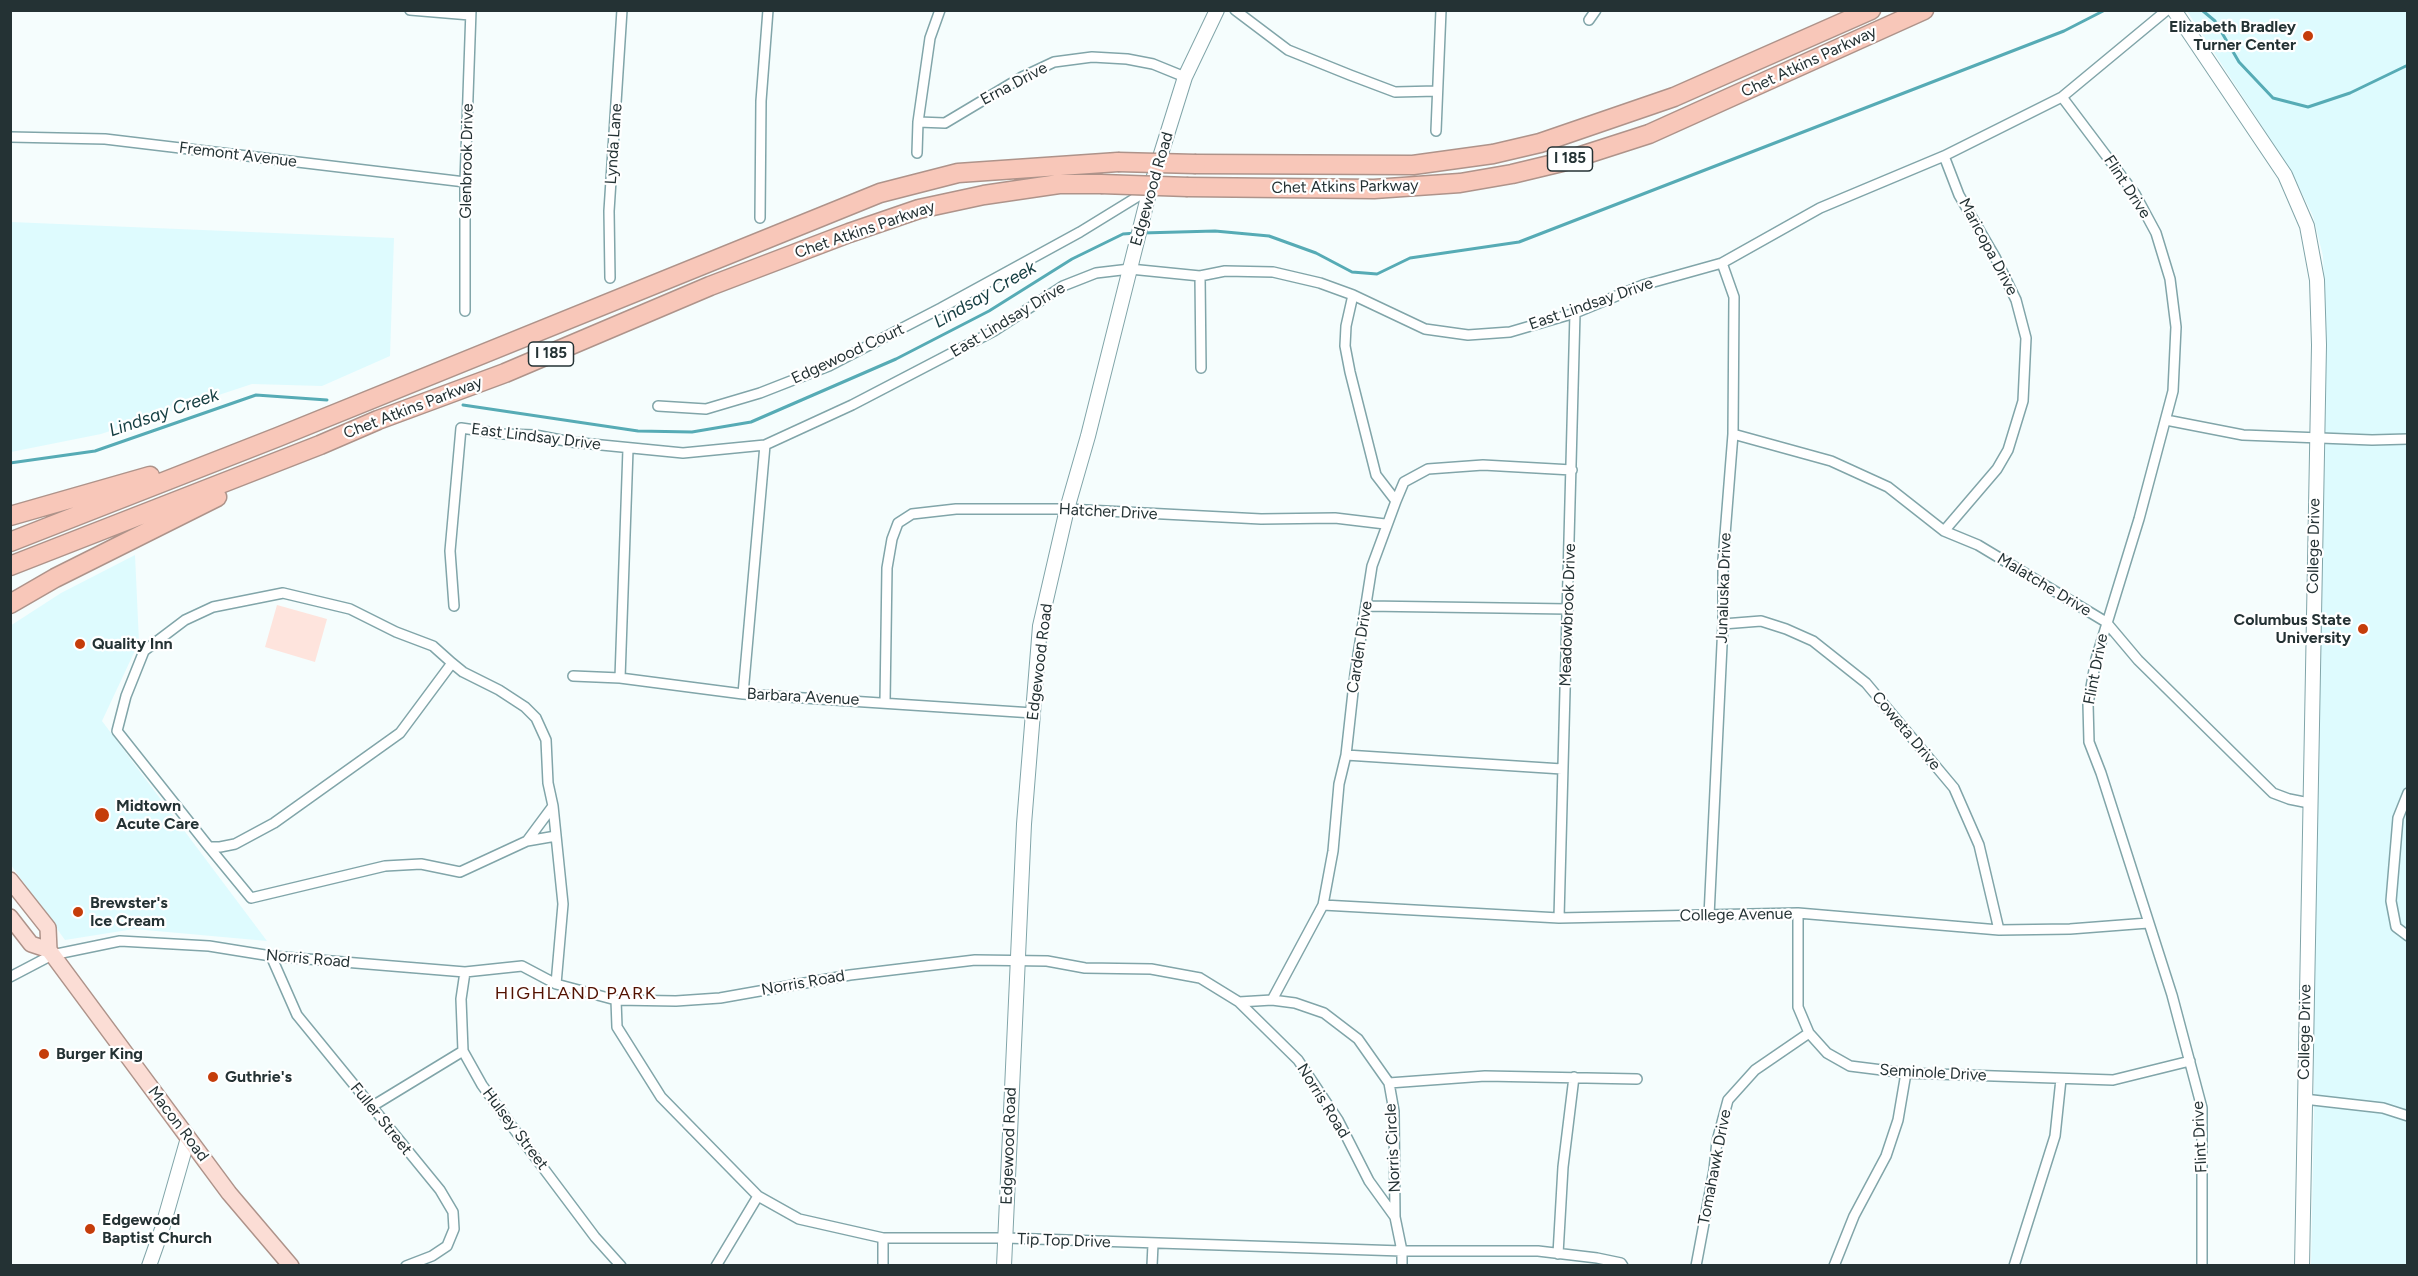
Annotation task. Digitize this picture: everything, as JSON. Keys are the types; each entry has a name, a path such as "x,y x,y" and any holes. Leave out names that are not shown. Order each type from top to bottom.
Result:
{"highway":[{"name":"Chet Atkins Parkway","path":"10,542 278,438 880,193 958,173 1118,162 1413,165 1493,154 1540,143 1674,97 1871,10"},
{"name":"Chet Atkins Parkway","path":"10,566 320,445 378,420 505,373 710,286 849,232 919,209 984,195 1059,184 1374,189 1460,183 1512,174 1562,162 1649,134 1924,10"},
{"path":"10,516 68,501 278,438"},
{"path":"10,604 55,578 320,445"}],"main road":[{"name":"Macon Road","path":"10,880 48,928 50,953"},
{"name":"Macon Road","path":"10,917 31,944 50,953 233,1197 291,1266"}],"street":[{"path":"410,10 470,13"},
{"name":"Lynda Lane","path":"610,278 609,212 622,10"},
{"path":"760,218 761,100 768,10"},
{"path":"917,153 918,122 930,38 940,10"},
{"name":"Edgewood Road","path":"1005,1266 1024,824 1040,626 1067,509 1088,436 1150,189 1185,77 1218,10"},
{"path":"1235,10 1288,50 1350,75 1395,92 1437,91"},
{"path":"1436,131 1441,10"},
{"path":"1589,20 1596,10"},
{"name":"East Lindsay Drive","path":"454,606 450,550 461,428 503,434 535,435 628,449 683,453 765,445 852,405 994,331 1063,286 1096,273 1130,269 1200,276 1225,271 1273,272 1320,283 1353,295 1425,329 1468,335 1510,332 1575,313 1643,285 1722,263 1820,208 1944,156 2062,97 2167,10"},
{"name":"College Drive","path":"2174,10 2285,175 2307,226 2317,280 2319,345 2302,1266"},
{"name":"Glenbrook Drive","path":"465,311 465,182 470,13"},
{"name":"Erna Drive","path":"918,122 945,123 1022,77 1054,62 1092,57 1127,59 1153,64 1185,77"},
{"name":"Flint Drive","path":"2062,97 2135,194 2156,233 2170,279 2176,327 2173,391 2139,519 2106,622 2088,704 2089,742 2101,772 2172,995 2202,1108 2202,1266"},
{"name":"Fremont Avenue","path":"10,137 105,139 465,182"},
{"name":"Maricopa Drive","path":"1944,156 1959,195 1995,257 2016,300 2026,338 2023,401 2008,450 1998,470 1944,531"},
{"name":"Edgewood Court","path":"658,406 706,409 760,393 829,366 1040,254 1150,189"},
{"name":"Junaluska Drive","path":"1709,916 1724,561 1733,434 1734,297 1722,263"},
{"path":"1200,276 1201,368"},
{"path":"1353,295 1345,346 1350,372 1376,476 1396,501 1404,482 1428,469 1483,465 1572,470"},
{"name":"Meadowbrook Drive","path":"1559,918 1575,313"},
{"path":"2166,420 2242,435 2408,439"},
{"name":"Malatche Drive","path":"1733,434 1840,465 1888,487 1944,531 1978,545 2106,622 2138,660 2273,793 2309,803"},
{"path":"742,694 765,445"},
{"path":"620,678 628,449"},
{"name":"Carden Drive","path":"1272,1000 1323,905 1334,851 1339,784 1346,755 1355,674 1372,566 1396,501"},
{"name":"Hatcher Drive","path":"885,702 887,568 892,539 898,523 912,514 956,509 1067,509 1261,519 1335,518 1386,524"},
{"path":"556,836 527,841 460,872 421,864 386,866 251,898 117,731 126,696 144,651 185,620 213,607 284,592 350,609 396,632 433,646 463,672 499,690 525,707 536,718 546,740 548,783 553,806 563,904 556,984"},
{"path":"1367,606 1568,609"},
{"name":"Coweta Drive","path":"1723,624 1761,621 1786,629 1813,641 1866,683 1954,788 1979,845 1999,930"},
{"path":"208,847 235,844 274,823 400,733 452,663"},
{"name":"Barbara Avenue","path":"573,676 620,678 742,694 1033,713"},
{"path":"1346,755 1562,769"},
{"path":"2408,793 2398,818 2391,901 2396,927 2408,936"},
{"path":"527,841 553,806"},
{"name":"College Avenue","path":"1323,905 1559,918 1798,913 1999,930 2070,929 2148,923"},
{"name":"Seminole Drive","path":"1798,913 1798,1007 1809,1034 1827,1053 1850,1066 1906,1073 2113,1080 2190,1061"},
{"name":"Norris Road","path":"10,977 50,953 120,941 209,946 271,956 465,972 522,966 556,984 616,1000 676,1001 720,998 850,975 975,960 1047,961 1085,968 1151,969 1200,978 1239,1002 1298,1060 1338,1120 1369,1180 1395,1217 1402,1251 1402,1266"},
{"name":"Fuller Street","path":"271,956 297,1015 440,1190 453,1212 454,1229 447,1246 432,1256 406,1266"},
{"name":"Hulsey Street","path":"465,972 461,999 463,1051 482,1084 511,1125 595,1237 621,1266"},
{"name":"Tip Top Drive","path":"616,1000 617,1027 661,1097 759,1196 800,1219 883,1238 1006,1238 1402,1251 1538,1251 1597,1258 1621,1263 1623,1266"},
{"name":"Norris Circle","path":"1239,1002 1272,1000 1295,1003 1324,1013 1358,1039 1389,1083 1394,1111 1395,1217"},
{"name":"Tomahawk Drive","path":"1696,1266 1714,1170 1717,1141 1728,1100 1755,1070 1809,1034"},
{"path":"371,1107 463,1051"},
{"path":"1834,1266 1854,1216 1886,1156 1898,1120 1906,1073"},
{"path":"1389,1083 1485,1076 1637,1079"},
{"path":"1558,1254 1563,1167 1574,1077"},
{"path":"2014,1266 2055,1137 2061,1079"},
{"path":"2304,1099 2383,1108 2408,1116"},
{"path":"150,1266 188,1138"},
{"path":"716,1266 759,1196"},
{"path":"883,1238 883,1266"},
{"path":"1152,1266 1153,1244"}],"shaded area":[{"name":"Columbus State University","path":"2187,11 2407,11 2407,1265 2311,1265 2314,1114 2313,813 2325,445 2326,342 2323,256 2313,216 2291,171"},
{"path":"11,222 394,238 390,356 322,386 252,384 101,434 11,452"},
{"path":"135,555 139,642 102,721 267,941 134,929 65,940 11,865 10,626 61,593"},
{"path":"277,605 327,619 315,662 265,647"}],"waterway":[{"path":"1142,233 1215,231 1269,236 1316,253 1352,272 1377,274 1410,258 1519,242 2064,31 2105,10"},
{"path":"2203,11 2215,21 2239,62 2273,98 2308,107 2350,93 2408,65"},
{"name":"Lindsay Creek","path":"463,405 638,431 692,432 751,422 896,359 989,311 1072,259 1123,234 1136,233"},
{"name":"Lindsay Creek","path":"10,463 95,451 256,395 327,400"}],"place":[{"name":"Elizabeth Bradley Turner Center","path":"2308,36"},
{"name":"Columbus State University","path":"2363,629"},
{"name":"Quality Inn","path":"80,644"},
{"name":"Midtown Acute Care","path":"102,815"},
{"name":"Brewster's Ice Cream","path":"78,912"},
{"name":"Burger King","path":"44,1054"},
{"name":"Guthrie's","path":"213,1077"},
{"name":"Edgewood Baptist Church","path":"90,1229"}],"district":[{"name":"HIGHLAND PARK","path":"576,994"}]}
